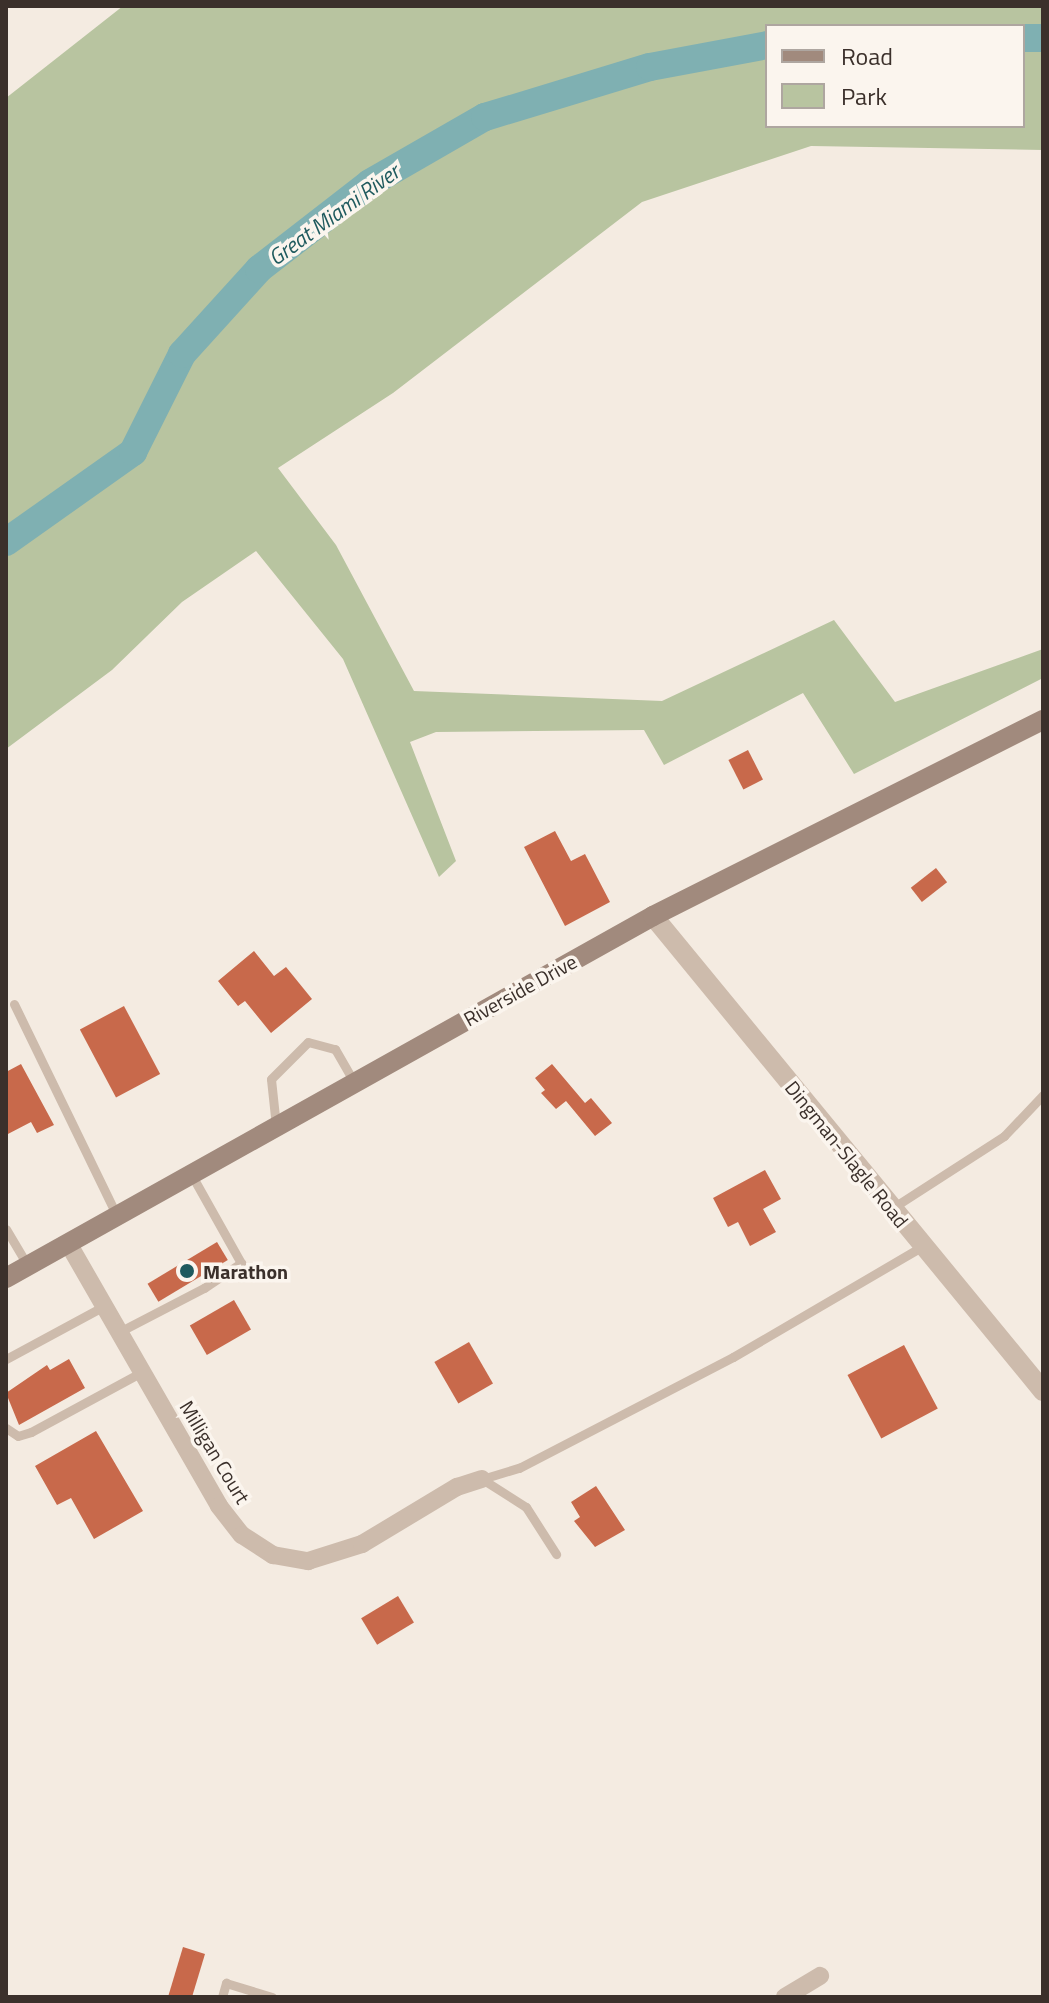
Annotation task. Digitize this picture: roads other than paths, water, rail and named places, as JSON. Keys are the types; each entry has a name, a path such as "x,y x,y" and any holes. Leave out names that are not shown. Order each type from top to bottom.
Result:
{"main road":[{"name":"Riverside Drive","path":"6,1278 653,916 1043,720"}],"street":[{"name":"Dingman-Slagle Road","path":"653,916 1043,1391"},
{"name":"Milligan Court","path":"68,1243 219,1506 242,1535 273,1555 308,1561 362,1544 457,1487 482,1479"},
{"path":"785,1997 820,1976"}],"lane":[{"path":"14,1004 117,1216"},
{"path":"276,1126 271,1079 308,1042 335,1049 354,1082"},
{"path":"892,1208 1004,1136 1043,1095"},
{"path":"119,1332 204,1288 241,1263 191,1174"},
{"path":"6,1229 28,1266"},
{"path":"482,1479 519,1468 719,1364 923,1246"},
{"path":"6,1359 104,1306"},
{"path":"6,1428 18,1436 31,1432 142,1372"},
{"path":"482,1479 526,1507 556,1554"},
{"path":"222,1997 226,1983 272,1997"}],"waterway":[{"name":"Great Miami River","path":"1025,38 1043,38"},
{"name":"Great Miami River","path":"6,542 133,452 182,354 259,269 370,183 485,117 650,67 765,45"}],"place":[{"name":"Marathon","path":"187,1271"}]}
